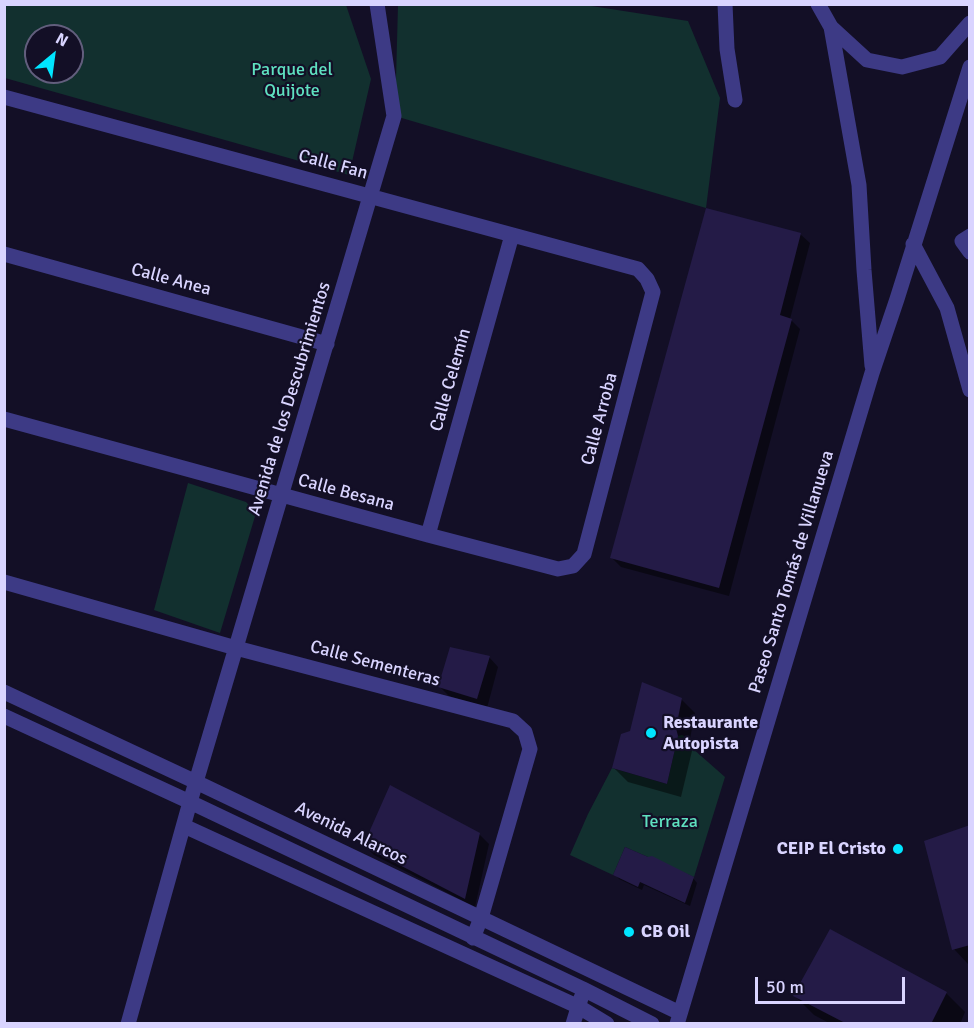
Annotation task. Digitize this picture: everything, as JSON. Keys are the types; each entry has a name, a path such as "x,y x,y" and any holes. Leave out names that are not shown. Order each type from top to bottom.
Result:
{"street":[{"name":"Avenida de los Descubrimientos","path":"128,1023 190,802 394,116 377,4"},
{"path":"725,4 727,49 735,100"},
{"path":"816,6 831,27 867,60 902,67 940,57 969,23"},
{"path":"831,27 860,185 872,373"},
{"name":"Paseo Santo Tomás de Villanueva","path":"679,1018 872,373 969,67"},
{"name":"Calle Fan","path":"4,97 638,269 647,279"},
{"name":"Calle Celemín","path":"428,535 512,235"},
{"path":"913,244 947,308 965,355 969,390"},
{"name":"Calle Anea","path":"4,254 327,344"},
{"name":"Calle Arroba","path":"573,566 584,554 653,292 647,279"},
{"name":"Calle Besana","path":"4,419 558,569 573,566"},
{"name":"Calle Sementeras","path":"4,582 236,648 513,721 525,732 531,749 473,938"},
{"name":"Avenida Alarcos","path":"4,692 591,969 679,1018"},
{"path":"4,716 190,802 651,1023"},
{"path":"184,826 607,1023"},
{"path":"573,1023 591,969"}],"green space":[{"name":"Parque del Quijote","path":"4,5 346,5 371,79 349,175 26,84 84,84 84,24 24,24 24,83 5,78"},
{"path":"398,5 585,5 688,21 720,98 706,208 395,116"},
{"path":"188,483 246,502 256,513 220,633 154,610"},
{"name":"Terraza","path":"678,736 686,737 692,748 725,777 694,877 625,847 613,875 570,855 612,768 667,784"}],"building":[{"path":"706,208 801,233 780,315 792,319 719,588 610,558"},
{"path":"450,647 490,656 477,699 438,687"},
{"name":"Restaurante Autopista","path":"642,682 682,698 676,728 678,736 667,784 612,768 621,734 630,731"},
{"path":"390,785 480,833 465,899 363,846"},
{"name":"CEIP El Cristo","path":"970,825 970,945 952,950 924,841"},
{"path":"625,847 648,857 652,856 694,877 685,903 640,882 638,887 613,875"},
{"path":"830,929 947,992 931,1024 847,1024 793,996"}],"place":[{"name":"Restaurante Autopista","path":"651,733"},
{"name":"CEIP El Cristo","path":"898,849"},
{"name":"CB Oil","path":"629,932"}]}
